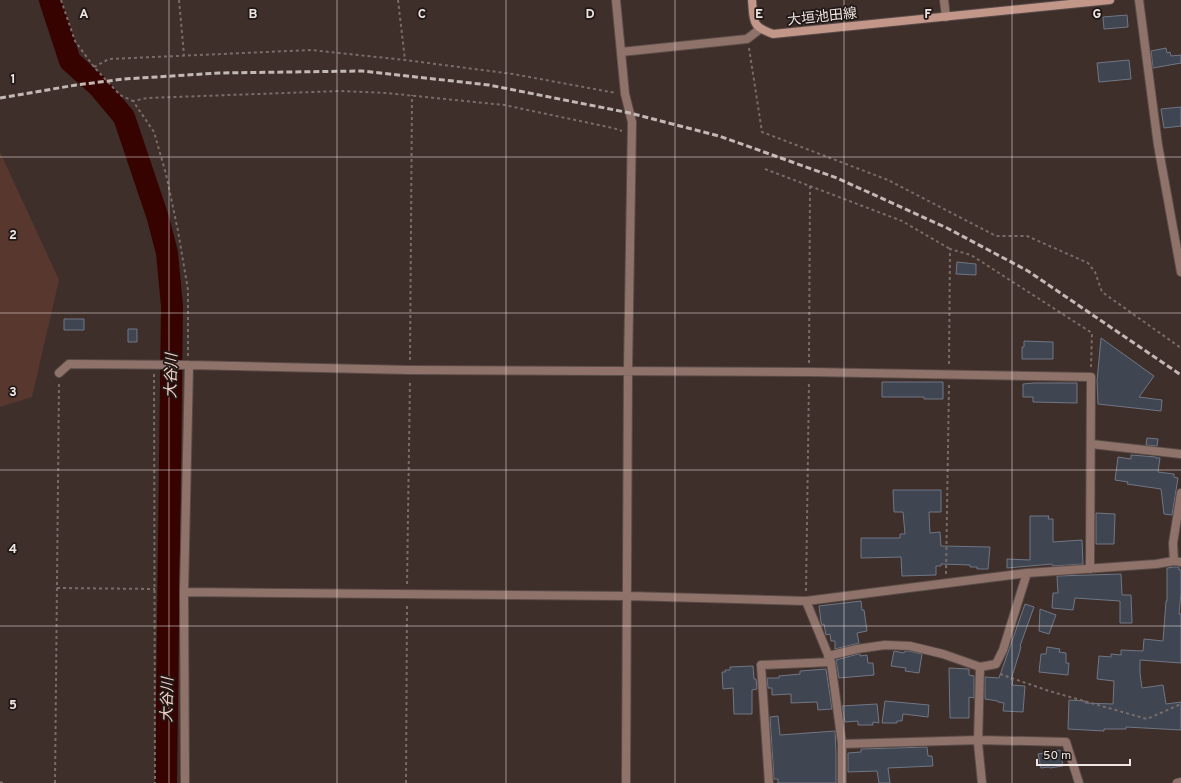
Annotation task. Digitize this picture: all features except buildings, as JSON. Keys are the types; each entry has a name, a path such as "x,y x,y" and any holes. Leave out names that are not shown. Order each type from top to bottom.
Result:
{"main road":[{"path":"752,0 754,21 760,30"},
{"name":"大垣池田線","path":"760,30 773,34 1110,0"}],"street":[{"path":"616,0 625,94 632,122 628,370 626,783"},
{"path":"944,0 946,17"},
{"path":"1139,0 1158,145 1179,245 1181,272"},
{"path":"621,52 747,39 760,30"},
{"path":"59,373 69,364 410,370 628,370 1091,377 1090,569"},
{"path":"185,783 184,592 186,365"},
{"path":"1091,444 1181,454"},
{"path":"184,592 628,596 806,601 1027,573 1177,562 1173,543 1181,493"},
{"path":"769,783 761,664 829,659 857,649 885,646 910,646 943,654 980,667 996,664 1003,650 1027,573"},
{"path":"806,601 829,659 842,744 842,783"},
{"path":"980,667 978,740 982,783"},
{"path":"842,744 978,740 1066,742 1079,783"},
{"path":"1177,783 1181,782"}],"path":[{"path":"61,0 75,40 94,67 120,95 133,101 154,132 166,174 188,290 186,365"},
{"path":"179,0 184,54"},
{"path":"398,0 405,60"},
{"path":"747,39 762,132 888,180 996,236 1027,236 1088,263 1095,272 1102,292 1181,348"},
{"path":"94,67 109,59 184,54 311,50 513,74 625,94"},
{"path":"133,101 147,98 340,91 412,95 504,105 613,128 631,134"},
{"path":"406,783 412,95"},
{"path":"765,169 902,221 950,249"},
{"path":"806,601 810,186"},
{"path":"155,783 157,365"},
{"path":"55,783 59,373"},
{"path":"57,588 155,589"},
{"path":"980,667 1049,691 1147,718 1181,704"}],"shaded area":[{"path":"0,152 59,280 32,397 0,407"}],"waterway":[{"name":"大谷川","path":"50,0 70,61 98,86 124,117 158,218 167,253 172,306 166,783"}],"railway":[{"path":"0,98 76,85 124,79 219,73 362,71 489,85 630,113 719,136 837,178 947,228 1028,271 1181,375"}]}
